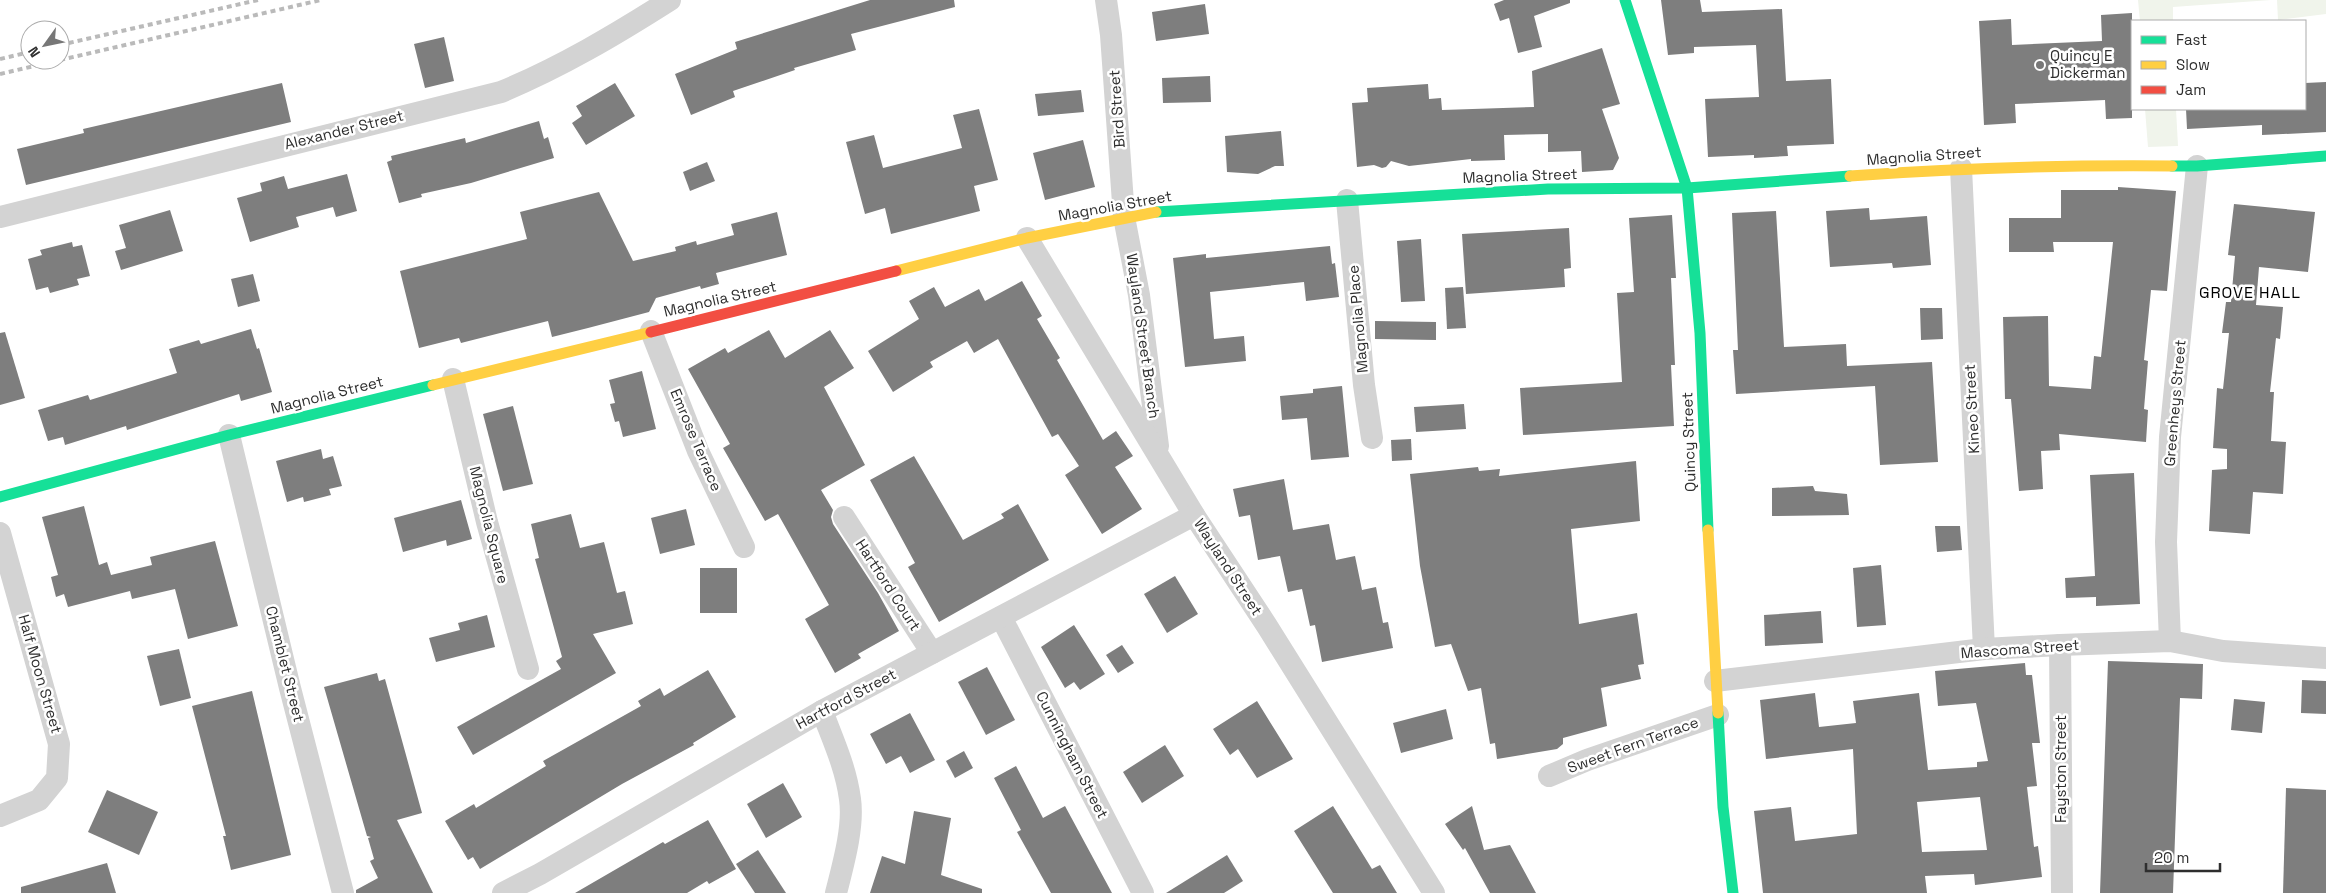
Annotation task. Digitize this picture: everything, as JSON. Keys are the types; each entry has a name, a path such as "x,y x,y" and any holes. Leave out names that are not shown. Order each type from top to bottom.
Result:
{"street":[{"name":"Alexander Street","path":"0,217 501,92 548,72 605,41 670,0"},
{"name":"Bird Street","path":"1106,0 1111,35 1124,217"},
{"name":"Quincy Street","path":"1625,0 1687,188 1700,333 1715,681 1723,807 1733,893"},
{"name":"Magnolia Street","path":"0,497 229,435 453,379 770,303 1027,238 1160,211 1548,189 1687,188 1960,168 2052,165 2197,166 2326,156"},
{"name":"Greenheys Street","path":"2170,641 2166,542 2170,437 2197,166"},
{"name":"Kineo Street","path":"1960,168 1984,649"},
{"name":"Magnolia Place","path":"1347,200 1364,385 1372,438"},
{"name":"Wayland Street Branch","path":"1124,217 1139,295 1159,455"},
{"name":"Wayland Street","path":"1027,238 1194,515 1267,626 1434,893"},
{"name":"Emrose Terrace","path":"651,331 698,451 744,548"},
{"name":"Magnolia Square","path":"453,379 488,522 528,669"},
{"name":"Chamblet Street","path":"229,435 290,688 343,893"},
{"name":"Hartford Street","path":"503,893 540,874 822,711 1194,515"},
{"name":"Hartford Court","path":"844,517 932,653"},
{"name":"Half Moon Street","path":"0,533 59,744 57,778 39,800 0,816"},
{"name":"Cunningham Street","path":"1001,617 1143,893"},
{"name":"Mascoma Street","path":"1715,681 1984,649 2060,645 2170,641 2223,650 2326,658"},
{"name":"Fayston Street","path":"2060,645 2062,893"},
{"path":"822,711 841,761 850,800 847,848 836,893"},
{"name":"Sweet Fern Terrace","path":"1549,776 1587,760 1718,715"}],"shaded area":[{"path":"2138,0 2271,0 2173,7 2173,20 2140,20"},
{"path":"2277,0 2326,0 2326,14 2278,20"},
{"path":"2145,110 2176,110 2178,146 2148,147"}],"building":[{"path":"870,0 954,0 955,7 851,34 856,50 794,68 795,70 733,91 735,97 691,115 675,74 737,49 735,42"},
{"path":"1504,0 1570,0 1570,3 1534,16 1542,47 1518,53 1509,18 1500,21 1494,4"},
{"path":"1661,0 1700,0 1702,12 1782,9 1786,81 1831,79 1834,144 1787,146 1788,156 1754,158 1754,155 1708,157 1705,99 1759,97 1756,45 1694,47 1694,53 1668,55"},
{"path":"1205,4 1209,34 1156,41 1152,12"},
{"path":"2132,13 2132,118 2106,119 2105,100 2015,104 2016,123 1984,125 1979,21 2011,19 2012,45 2102,41 2101,15"},
{"path":"444,37 454,81 425,88 414,44"},
{"path":"1602,48 1620,104 1602,109 1619,158 1613,170 1582,172 1581,151 1548,152 1548,134 1504,135 1505,160 1471,161 1471,159 1409,166 1391,161 1386,167 1382,168 1374,165 1357,167 1352,103 1368,102 1367,88 1428,84 1429,99 1441,98 1442,110 1534,107 1532,71"},
{"path":"1210,76 1211,102 1163,103 1162,78"},
{"path":"2326,82 2326,132 2262,135 2262,125 2187,129 2186,110 2306,110 2306,83"},
{"path":"282,83 291,122 26,185 17,149 84,133 83,129"},
{"path":"615,83 635,116 586,145 572,123 582,116 576,106"},
{"path":"1081,90 1084,112 1038,116 1035,94"},
{"path":"979,109 998,180 974,186 980,211 891,234 885,208 865,214 846,142 874,135 883,168 962,148 953,115"},
{"path":"539,121 544,139 548,137 554,158 471,183 421,194 422,197 399,203 387,162 392,160 391,156 465,138 466,143"},
{"path":"1281,131 1284,166 1275,166 1258,174 1227,172 1225,136"},
{"path":"1083,140 1095,187 1045,200 1033,153"},
{"path":"707,162 715,181 690,191 683,172"},
{"path":"347,174 357,211 336,217 333,207 296,217 299,227 250,242 237,198 262,191 260,183 284,176 288,189"},
{"path":"2118,187 2176,191 2167,291 2151,290 2144,360 2148,361 2144,409 2148,410 2146,442 2059,434 2060,450 2041,451 2043,489 2019,491 2011,399 2005,399 2003,317 2048,316 2049,386 2091,389 2094,356 2101,357 2113,242 2053,242 2054,252 2009,252 2009,218 2061,218 2061,190 2118,190"},
{"path":"599,192 633,261 676,251 675,247 696,241 697,245 734,235 731,224 777,212 787,255 716,273 719,284 701,289 700,286 656,298 649,312 588,328 552,337 548,321 461,343 459,338 419,348 400,271 527,239 520,212"},
{"path":"2234,204 2315,212 2308,272 2259,267 2256,305 2283,307 2280,339 2276,338 2270,392 2274,392 2271,441 2286,442 2283,494 2253,492 2250,534 2209,531 2212,470 2227,469 2227,449 2213,448 2217,388 2223,389 2229,333 2222,333 2226,302 2231,302 2235,256 2228,255"},
{"path":"1869,208 1870,220 1927,216 1931,265 1893,268 1892,263 1830,267 1826,211"},
{"path":"170,210 183,251 121,270 115,251 126,248 119,225"},
{"path":"1776,211 1784,347 1846,344 1847,366 1932,362 1938,462 1880,465 1875,386 1736,394 1733,350 1738,350 1732,213"},
{"path":"1672,215 1676,278 1671,278 1675,365 1671,365 1674,426 1523,435 1520,388 1622,382 1617,293 1634,292 1629,218"},
{"path":"1569,228 1571,268 1564,269 1565,287 1466,294 1462,234"},
{"path":"1421,239 1425,301 1401,302 1397,241"},
{"path":"72,242 73,247 82,245 90,276 77,279 79,285 50,293 48,287 36,290 28,259 42,255 40,250"},
{"path":"1330,246 1332,264 1335,263 1339,297 1306,301 1304,282 1210,292 1214,339 1244,336 1246,361 1185,367 1173,258 1206,254 1206,258"},
{"path":"253,274 260,301 238,307 231,279"},
{"path":"1022,281 1042,316 1037,319 1060,358 1057,360 1103,440 1116,431 1133,456 1115,467 1142,509 1102,534 1065,475 1079,466 1058,434 1052,437 998,339 974,353 967,341 930,362 933,367 893,392 868,351 919,319 909,301 934,287 945,307 979,289 985,301"},
{"path":"1463,287 1466,328 1447,329 1445,288"},
{"path":"1920,308 1942,308 1943,339 1921,340"},
{"path":"1375,321 1436,322 1436,340 1375,339"},
{"path":"251,329 257,349 259,348 272,392 241,401 239,394 127,430 126,426 65,445 63,437 48,441 38,410 88,395 90,400 177,373 169,349 199,340 201,344"},
{"path":"769,330 785,358 830,330 854,368 824,387 865,465 821,490 833,510 831,517 833,524 878,593 899,631 858,654 861,658 835,673 805,619 829,605 778,514 765,521 723,448 730,444 688,369 725,348 728,353"},
{"path":"5,332 25,398 0,405 0,333"},
{"path":"642,371 656,429 623,437 619,421 615,422 610,404 615,403 609,380"},
{"path":"1342,386 1349,457 1311,460 1307,418 1282,420 1280,396 1313,393 1313,389"},
{"path":"1464,404 1466,429 1416,432 1414,407"},
{"path":"513,406 533,484 503,491 483,414"},
{"path":"1411,439 1412,460 1392,461 1391,440"},
{"path":"321,449 323,459 333,456 342,486 329,489 331,495 304,502 303,497 287,502 276,461"},
{"path":"914,456 963,540 1004,518 1001,514 1018,504 1049,560 939,622 908,567 915,563 870,480"},
{"path":"1636,461 1640,521 1571,529 1579,624 1637,613 1644,664 1638,665 1641,679 1601,688 1607,726 1563,738 1563,744 1557,749 1497,759 1495,743 1490,744 1481,688 1468,691 1451,644 1435,647 1420,566 1410,474 1478,467 1479,471 1500,469 1499,476"},
{"path":"2134,473 2140,604 2096,606 2096,597 2066,598 2065,578 2095,576 2090,475"},
{"path":"1284,479 1293,530 1329,524 1336,560 1355,556 1362,590 1376,587 1383,623 1388,622 1393,648 1322,662 1315,625 1310,626 1302,589 1288,592 1280,556 1258,560 1250,515 1239,517 1233,489"},
{"path":"1813,486 1815,491 1847,494 1849,515 1772,516 1772,488"},
{"path":"461,500 472,539 447,546 446,540 403,552 394,518"},
{"path":"84,506 99,565 107,562 111,575 152,565 150,557 215,541 238,626 188,639 175,589 132,599 130,591 68,607 64,594 56,597 51,577 58,575 42,517"},
{"path":"686,509 695,545 660,554 651,518"},
{"path":"571,514 580,548 604,542 617,593 625,591 633,624 593,634 616,673 473,755 457,727 561,669 556,661 562,657 535,559 539,558 531,524"},
{"path":"1935,526 1960,526 1962,550 1937,552"},
{"path":"1881,565 1886,625 1857,627 1853,568"},
{"path":"700,568 737,568 737,613 700,613"},
{"path":"1175,576 1198,614 1167,633 1144,594"},
{"path":"1821,611 1823,643 1765,646 1764,615"},
{"path":"487,615 495,647 436,662 429,638 460,630 458,623"},
{"path":"1074,625 1105,674 1080,690 1074,682 1065,688 1041,647"},
{"path":"1122,645 1134,663 1118,673 1106,655"},
{"path":"179,649 191,698 160,706 147,656"},
{"path":"2108,661 2203,664 2202,699 2180,698 2173,893 2100,893"},
{"path":"2025,663 2026,675 2032,675 2040,743 2032,743 2037,786 2027,787 2034,847 2038,846 2042,877 1975,885 1974,874 1925,876 1927,893 1763,893 1754,811 1791,807 1795,841 1857,834 1853,749 1766,759 1760,700 1815,693 1819,727 1856,723 1853,701 1919,693 1928,770 1977,767 1977,762 1988,761 1976,703 1938,706 1935,671","holes":["1980,797 1987,850 1922,852 1917,802"]},
{"path":"987,667 1015,720 986,735 958,682"},
{"path":"708,670 736,717 693,743 694,745 622,784 480,869 473,857 468,860 445,821 474,804 476,808 546,766 543,761 641,706 638,701 660,688 664,696"},
{"path":"377,673 379,681 385,679 422,813 397,820 433,893 356,893 356,890 378,878 370,861 374,859 368,838 371,837 367,836 324,687"},
{"path":"2302,680 2326,681 2326,714 2301,713"},
{"path":"252,691 291,855 231,870 223,836 226,836 192,706"},
{"path":"2234,699 2265,702 2262,733 2231,730"},
{"path":"1257,701 1293,759 1257,778 1238,749 1230,755 1213,729"},
{"path":"1446,709 1453,739 1401,753 1393,723"},
{"path":"910,713 935,760 910,773 901,756 886,764 870,734"},
{"path":"1165,745 1184,776 1142,803 1123,772"},
{"path":"964,751 973,768 955,778 946,761"},
{"path":"1016,766 1043,818 1065,806 1112,893 1051,893 1017,832 1021,830 994,778"},
{"path":"783,783 802,817 766,838 747,804"},
{"path":"2286,788 2326,790 2326,893 2283,893"},
{"path":"107,790 158,812 139,855 88,832"},
{"path":"1333,806 1372,869 1380,865 1397,893 1333,893 1294,831"},
{"path":"1472,806 1484,850 1510,845 1536,893 1490,893 1465,848 1463,850 1445,824"},
{"path":"914,811 951,818 941,875 982,889 982,893 870,893 882,856 905,864"},
{"path":"708,820 736,869 709,884 707,881 687,893 575,893 663,842 665,844"},
{"path":"758,850 786,893 755,893 736,864"},
{"path":"1227,855 1243,881 1224,893 1166,893"},
{"path":"107,863 116,893 21,893 21,887"}],"railway":[{"path":"70,43 258,0"},
{"path":"70,58 321,0"},
{"path":"0,59 20,54"},
{"path":"0,74 20,69"}],"traffic: fast":[{"path":"1625,0 1687,188 1700,333 1708,530"},
{"path":"2172,166 2197,166 2326,156"},
{"path":"1156,212 1548,189 1687,188 1850,176"},
{"path":"0,497 229,435 433,385"},
{"path":"1718,713 1723,807 1733,893"}],"traffic: slow":[{"path":"1850,176 2011,168 2172,166"},
{"path":"896,271 1027,238 1156,212"},
{"path":"433,385 651,332"},
{"path":"1708,530 1718,713"}],"traffic: jam":[{"path":"651,332 896,271"}],"place":[{"name":"Quincy E Dickerman","path":"2040,65"}],"district":[{"name":"GROVE HALL","path":"2250,292"}]}
